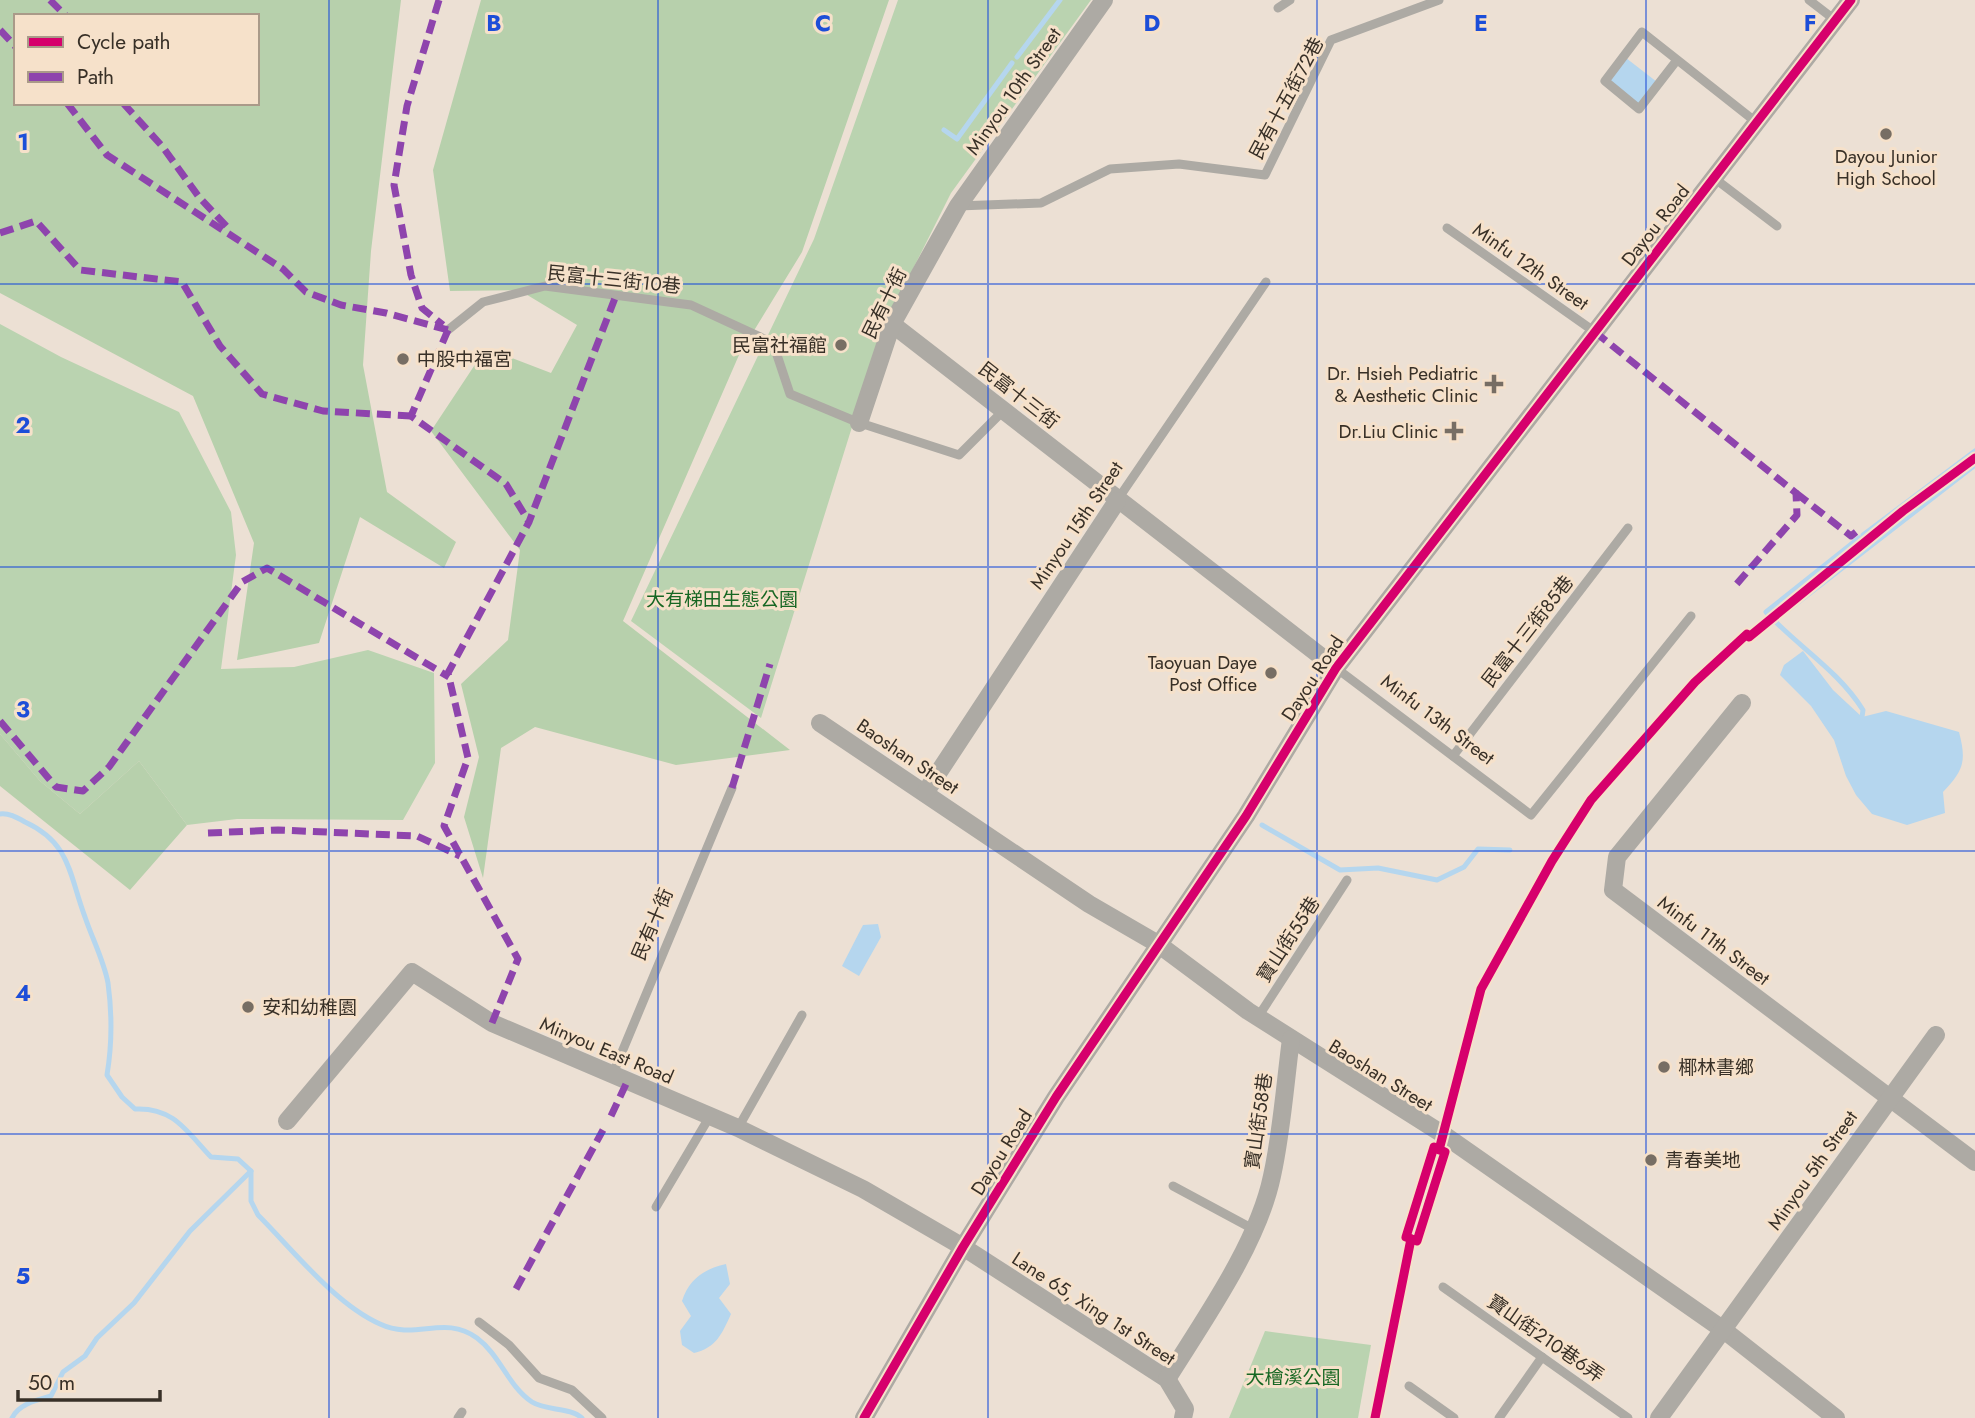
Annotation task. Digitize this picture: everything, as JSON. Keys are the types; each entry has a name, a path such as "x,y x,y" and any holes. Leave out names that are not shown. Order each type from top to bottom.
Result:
{"street":[{"name":"Minyou 10th Street","path":"958,206 1104,0"},
{"name":"Dayou Road","path":"864,1418 963,1247 1158,944 1246,816 1336,667 1851,0"},
{"name":"民有十街","path":"859,423 892,324 958,206"},
{"name":"民富十三街","path":"892,324 1005,409 1117,501"},
{"name":"Minfu 13th Street","path":"1117,501 1336,667"},
{"name":"Minyou 15th Street","path":"925,793 1117,501"},
{"name":"Minfu 11th Street","path":"1742,704 1617,857 1613,890 1975,1162"},
{"name":"Baoshan Street","path":"820,723 1089,904 1158,944 1291,1039 1444,1135 1725,1331 1836,1418"},
{"name":"Minyou East Road","path":"287,1121 412,972 492,1023 738,1128 863,1189 963,1247"},
{"name":"Minyou 5th Street","path":"1662,1417 1888,1098 1936,1035"},
{"name":"寶山街58巷","path":"1167,1379 1226,1283 1253,1229 1272,1178 1291,1039"},
{"name":"Lane 65, Xing 1st Street","path":"963,1247 1167,1379 1185,1409 1183,1418"}],"lane":[{"path":"1278,8 1290,0"},
{"name":"民有十五街72巷","path":"958,206 1041,204 1110,169 1179,164 1265,176 1331,40 1438,0"},
{"path":"1809,0 1835,20"},
{"path":"1677,60 1639,109 1605,81 1642,32 1756,122"},
{"path":"1714,178 1777,226"},
{"name":"Minfu 12th Street","path":"1447,229 1595,332"},
{"name":"Minyou 15th Street","path":"1117,501 1266,282"},
{"name":"民富十三街10巷","path":"448,330 483,302 545,286 691,305 773,343 790,394 859,423 959,455 1005,409"},
{"name":"民富十三街85巷","path":"1453,756 1628,528"},
{"name":"Minfu 13th Street","path":"1336,667 1531,815 1691,615"},
{"name":"民有十街","path":"612,1076 732,788"},
{"name":"寶山街55巷","path":"1258,1017 1347,880"},
{"path":"738,1128 802,1015"},
{"path":"656,1207 710,1116"},
{"path":"1173,1186 1253,1229"},
{"name":"寶山街210巷6弄","path":"1443,1287 1628,1418"},
{"path":"480,1322 509,1345 539,1377 572,1390 602,1418"},
{"path":"1499,1418 1542,1357"},
{"path":"1409,1386 1454,1418"}],"green space":[{"path":"0,0 401,0 371,251 363,365 387,492 456,542 444,568 360,517 319,643 237,660 254,543 193,396 0,293"},
{"path":"481,0 889,0 802,252 739,355 623,621 790,750 676,765 535,727 501,748 483,878 464,817 479,757 461,684 508,640 520,550 431,431 486,348 551,373 577,325 519,290 450,291 433,170"},
{"name":"大有梯田生態公園","path":"898,0 1091,0 951,193 882,331 761,718 631,621 814,239"},
{"path":"0,324 61,357 179,412 231,512 236,555 221,669 294,667 368,650 434,673 435,763 403,820 237,819 187,825 139,761 80,814 40,781 0,734"},
{"path":"0,734 40,781 80,814 139,761 187,825 130,890 0,786"},
{"name":"大檜溪公園","path":"1265,1331 1371,1345 1358,1418 1229,1418"}],"water":[{"path":"1626,58 1657,82 1639,105 1608,81"},
{"path":"1803,651 1833,690 1862,717 1886,711 1959,732 1963,751 1962,765 1943,792 1945,813 1907,825 1872,814 1856,795 1846,776 1834,740 1811,706 1780,675 1784,665"},
{"path":"878,924 881,937 859,976 842,966 863,925"},
{"path":"726,1264 730,1284 719,1298 731,1314 713,1344 694,1353 682,1345 680,1331 691,1316 682,1301 698,1276"}],"waterway":[{"path":"1017,57 1060,0"},
{"path":"944,130 957,139 1012,63"},
{"path":"1863,535 1975,451"},
{"path":"1774,621 1975,465"},
{"path":"1859,538 1766,612 1842,683 1863,710 1862,717"},
{"path":"0,814 12,816 40,830 52,840 66,862 106,975 111,1029 107,1075 122,1097 135,1109 160,1112 179,1123 211,1157 238,1159 251,1171 251,1201 258,1215 331,1290 363,1315 393,1328 453,1328 465,1331 485,1345 517,1388 532,1402 571,1412 582,1418"},
{"path":"1262,825 1340,870 1378,868 1437,880 1464,867 1478,849 1510,850"},
{"path":"12,1418 24,1406 51,1396 63,1372 85,1356 97,1338 134,1303 190,1231 251,1171"}],"marked path":[{"path":"50,0 64,14"},
{"path":"439,0 407,106 394,185 411,275 422,308 443,325"},
{"path":"0,30 14,45"},
{"path":"69,105 107,155 283,269 306,292 341,305 386,313 448,330"},
{"path":"125,105 162,146 199,197 229,229"},
{"path":"0,233 36,221 80,270 182,282 220,346 262,394 323,411 411,416"},
{"path":"492,1023 518,959 444,826 468,758 448,673 529,522 615,298"},
{"path":"448,330 411,416 506,484 529,522"},
{"path":"1595,332 1796,493 1797,515 1734,587"},
{"path":"1796,493 1851,536 1856,532"},
{"path":"0,721 56,787 83,791 109,767 242,582 267,568 449,677"},
{"path":"732,788 770,664"},
{"path":"208,833 278,830 417,836 460,856"},
{"path":"611,1116 627,1082"},
{"path":"516,1289 603,1130"}],"cycle path":[{"path":"864,1418 963,1247 1056,1097 1246,816 1336,668 1851,0"},
{"path":"1439,1150 1481,989 1552,861 1591,800 1695,682 1747,634 1749,637 1903,511 1975,458"},
{"path":"1434,1147 1445,1152 1417,1241 1406,1237 1434,1147"},
{"path":"1375,1418 1411,1239"}],"place":[{"name":"Dayou Junior High School","path":"1886,134"},
{"name":"民富社福館","path":"841,345"},
{"name":"中股中福宮","path":"403,359"},
{"name":"Dr. Hsieh Pediatric & Aesthetic Clinic","path":"1494,384"},
{"name":"Dr.Liu Clinic","path":"1454,431"},
{"name":"Taoyuan Daye Post Office","path":"1271,673"},
{"name":"安和幼稚園","path":"248,1007"},
{"name":"椰林書鄉","path":"1664,1067"},
{"name":"青春美地","path":"1651,1160"}]}
